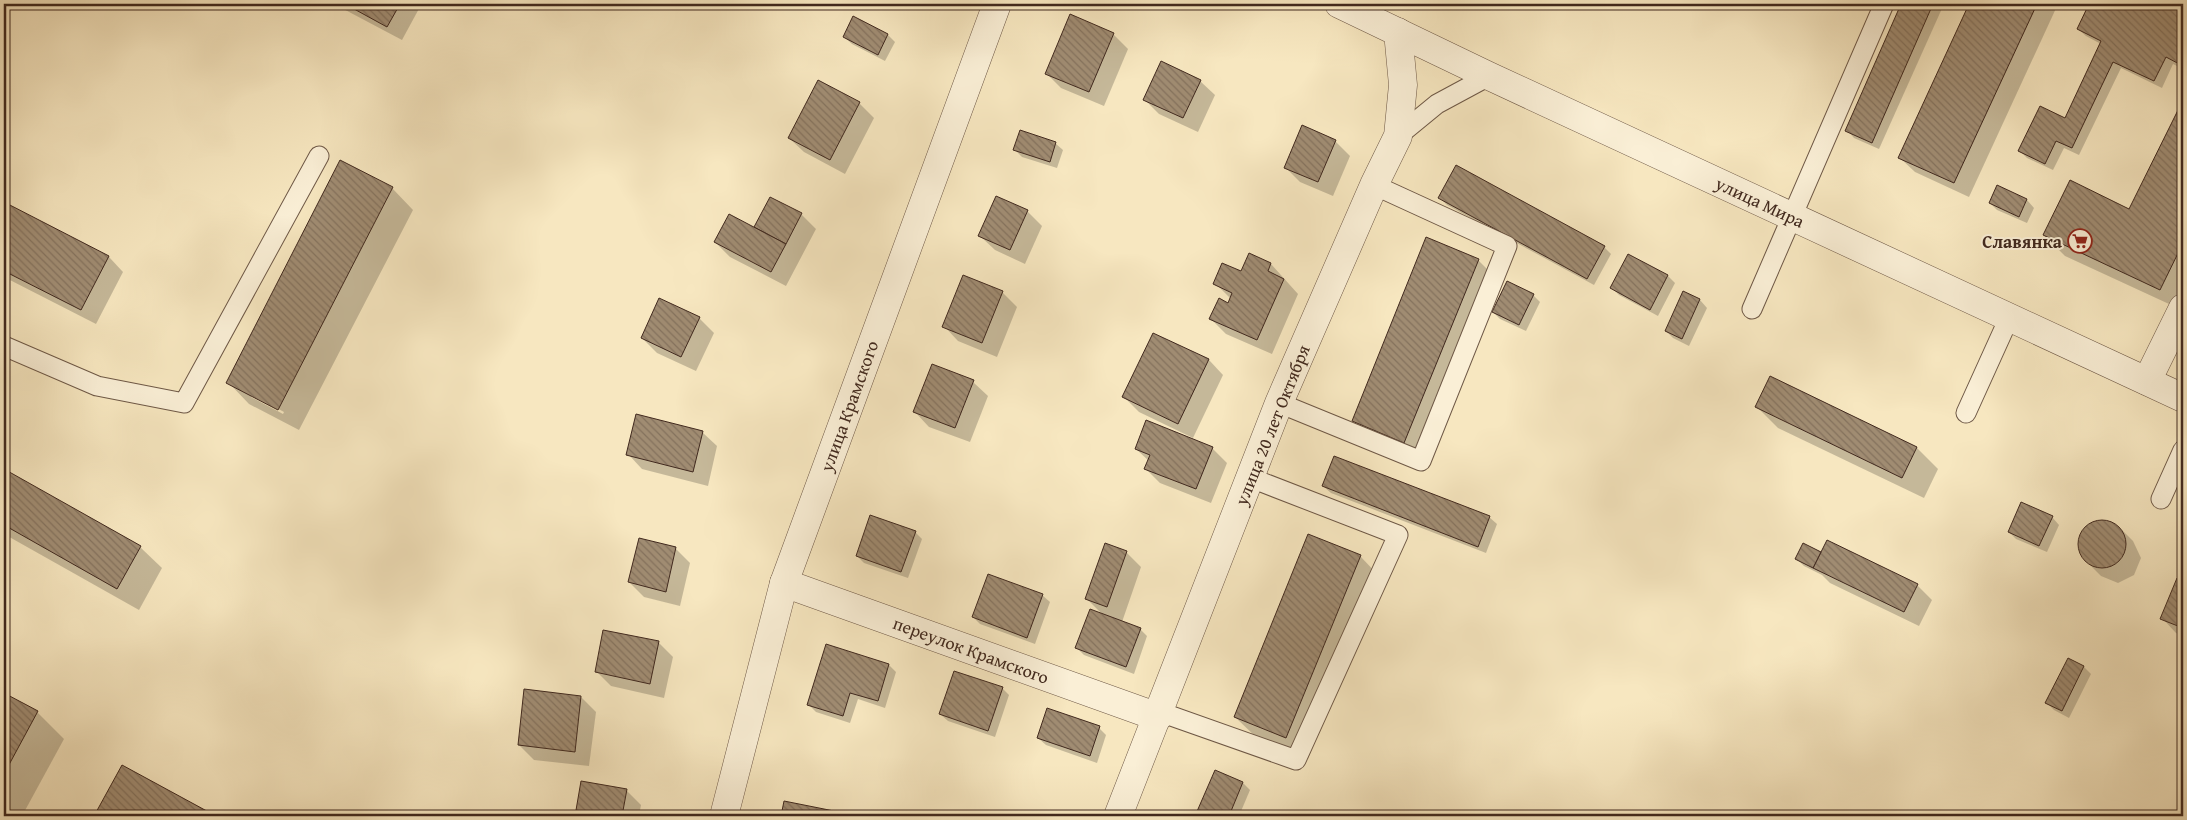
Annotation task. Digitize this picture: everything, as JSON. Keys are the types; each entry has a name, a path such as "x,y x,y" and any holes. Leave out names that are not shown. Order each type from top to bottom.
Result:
{"street":[{"name":"улица Крамского","path":"724,816 784,583 997,4"},
{"name":"улица Мира","path":"1339,4 1489,76 2183,398"},
{"name":"улица 20 лет Октября","path":"1118,816 1159,715 1279,403 1374,184 1398,136 1403,86 1398,32"},
{"path":"2147,382 2183,308"},
{"name":"переулок Крамского","path":"784,583 1159,715"}],"lane":[{"path":"1752,309 1884,4"},
{"path":"1398,136 1437,104 1489,76"},
{"path":"4,346 97,386 184,403 319,156"},
{"path":"1279,403 1421,461 1507,246 1374,184"},
{"path":"1966,413 2009,318"},
{"path":"2162,499 2183,450"},
{"path":"1159,715 1296,760 1398,534 1251,478"}],"building":[{"path":"345,4 400,4 387,27"},
{"path":"1901,4 1933,4 1872,143 1845,131"},
{"path":"1969,4 2037,4 1954,183 1898,158"},
{"path":"2089,4 2167,4 2183,11 2183,66 2166,57 2154,81 2113,62 2072,148 2056,141 2045,164 2018,151 2040,106 2065,118 2101,41 2077,29"},
{"path":"1070,14 1114,33 1089,92 1045,74"},
{"path":"853,16 888,34 878,55 843,37"},
{"path":"1161,61 1201,80 1183,118 1143,100"},
{"path":"818,80 860,102 830,160 788,138"},
{"path":"2183,100 2183,243 2160,290 2043,235 2070,180 2129,209"},
{"path":"1302,125 1336,140 1318,182 1284,168"},
{"path":"1020,130 1056,142 1050,162 1013,150"},
{"path":"340,160 393,187 278,410 226,383"},
{"path":"1456,165 1605,246 1587,279 1438,198"},
{"path":"1997,185 2027,199 2019,217 1989,203"},
{"path":"996,196 1028,210 1010,250 978,236"},
{"path":"770,197 802,213 786,244 754,227"},
{"path":"4,202 109,256 81,310 4,271"},
{"path":"729,214 786,244 771,272 714,242"},
{"path":"1426,237 1479,259 1404,443 1352,421"},
{"path":"1249,253 1271,263 1268,271 1284,279 1257,340 1209,319 1219,298 1228,303 1232,293 1213,284 1222,263 1241,271"},
{"path":"1628,254 1668,275 1650,310 1610,288"},
{"path":"963,275 1003,291 982,343 942,327"},
{"path":"1507,281 1534,294 1519,325 1492,312"},
{"path":"1683,291 1700,299 1682,339 1665,331"},
{"path":"659,298 700,317 681,357 641,338"},
{"path":"1153,333 1209,359 1178,424 1122,397"},
{"path":"932,364 974,380 955,428 913,412"},
{"path":"1770,376 1917,447 1902,478 1755,407"},
{"path":"636,414 703,431 693,472 626,455"},
{"path":"1146,420 1213,447 1196,489 1144,469 1150,455 1135,449"},
{"path":"1334,456 1490,516 1478,547 1322,486"},
{"path":"4,469 141,546 117,589 4,525"},
{"path":"2021,502 2053,516 2039,546 2008,532"},
{"path":"870,515 916,531 901,572 856,556"},
{"path":"2102,520 2111,522 2119,527 2124,535 2126,544 2124,553 2119,561 2111,566 2102,568 2093,566 2085,561 2080,553 2078,544 2080,535 2085,527 2093,522"},
{"path":"1308,534 1361,555 1286,738 1234,717"},
{"path":"639,538 676,547 666,592 628,582"},
{"path":"1827,540 1918,584 1904,612 1813,568"},
{"path":"1105,543 1127,551 1107,607 1085,599"},
{"path":"1803,543 1821,552 1813,568 1795,559"},
{"path":"988,574 1043,594 1027,638 972,617"},
{"path":"2177,578 2183,581 2183,628 2160,619"},
{"path":"1090,609 1141,628 1126,667 1075,648"},
{"path":"603,630 659,641 650,684 595,672"},
{"path":"826,644 889,664 878,701 850,693 843,716 807,705"},
{"path":"2068,658 2084,666 2062,711 2045,703"},
{"path":"954,671 1003,687 988,731 939,714"},
{"path":"524,689 581,696 575,752 518,745"},
{"path":"4,693 38,711 4,774"},
{"path":"1047,708 1100,726 1090,756 1037,738"},
{"path":"122,765 216,816 94,816"},
{"path":"1215,770 1243,782 1229,816 1195,816"},
{"path":"581,781 627,789 622,816 575,816"},
{"path":"784,801 834,811 833,816 781,816"}],"place":[{"name":"Славянка","path":"2080,241"}]}
